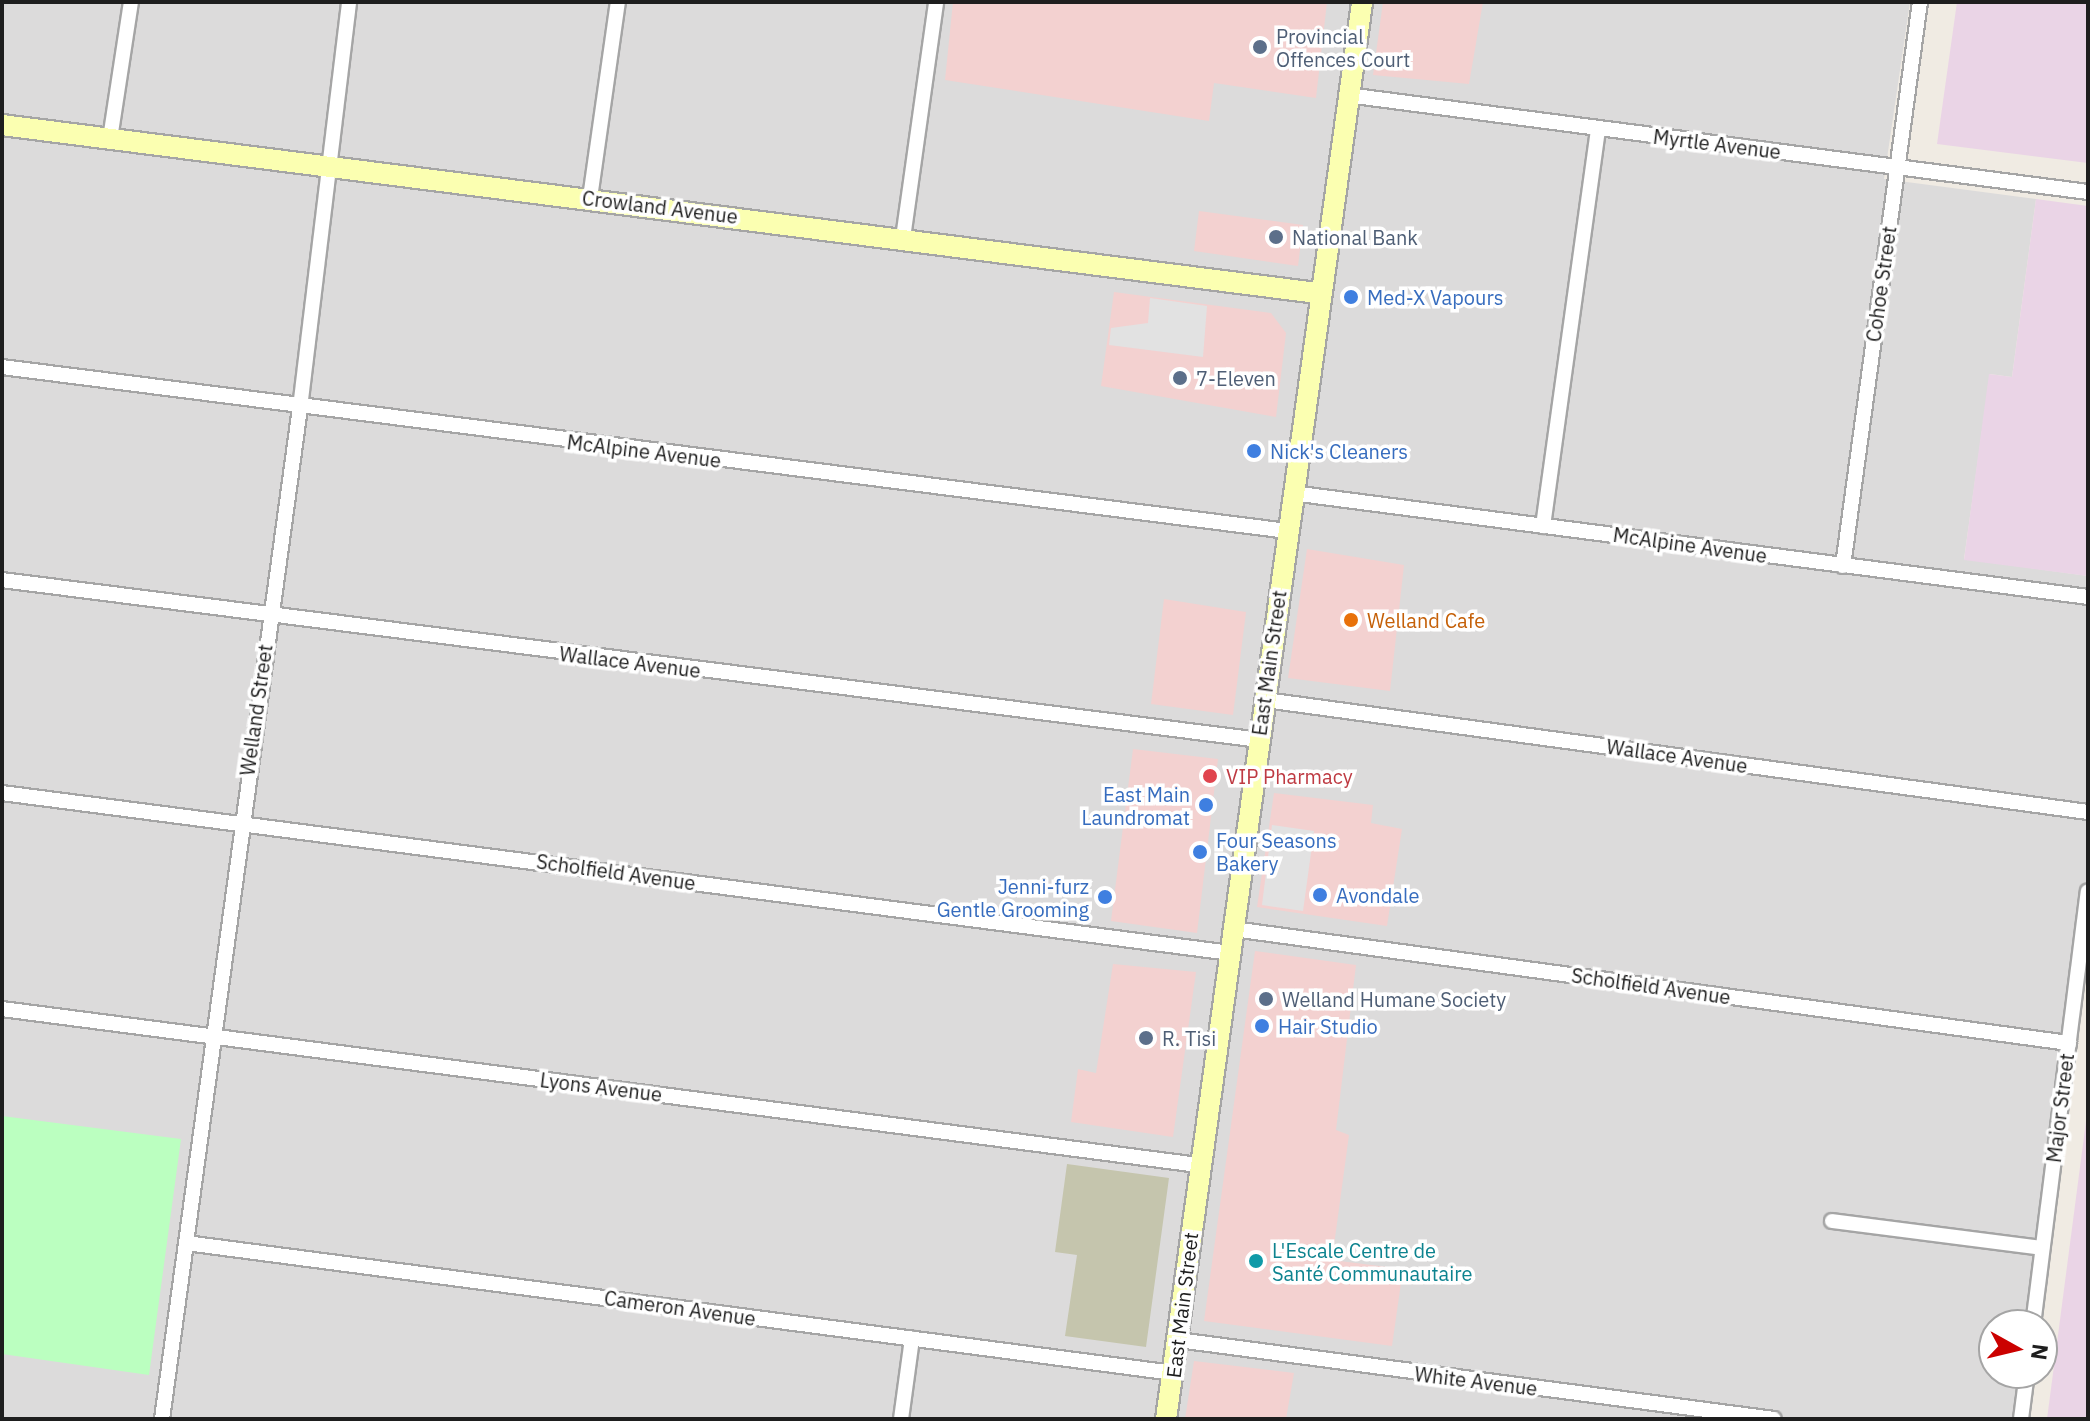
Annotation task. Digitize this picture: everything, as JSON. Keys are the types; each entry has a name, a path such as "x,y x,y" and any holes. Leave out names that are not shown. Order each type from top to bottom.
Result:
{"main road":[{"name":"East Main Street","path":"1166,1419 1318,293 1362,2"},
{"name":"Crowland Avenue","path":"2,125 1318,293"}],"street":[{"path":"110,139 131,2"},
{"name":"Welland Street","path":"162,1419 240,822 300,408 326,167 349,2"},
{"path":"590,198 618,2"},
{"path":"903,238 936,2"},
{"name":"Cohoe Street","path":"1843,566 1920,2"},
{"name":"Myrtle Avenue","path":"1347,95 2088,192"},
{"path":"1543,526 1598,129"},
{"name":"McAlpine Avenue","path":"2,367 300,408 1287,531"},
{"name":"McAlpine Avenue","path":"1292,493 2088,597"},
{"name":"Wallace Avenue","path":"2,580 1259,740"},
{"name":"Wallace Avenue","path":"1265,700 2088,812"},
{"name":"Scholfield Avenue","path":"2,793 1230,953"},
{"name":"Major Street","path":"2035,1309 2088,891"},
{"name":"Scholfield Avenue","path":"1233,929 2069,1043"},
{"name":"Lyons Avenue","path":"2,1009 1199,1165"},
{"path":"1832,1221 2042,1248"},
{"name":"Cameron Avenue","path":"186,1243 1173,1373"},
{"path":"901,1419 912,1339"},
{"name":"White Avenue","path":"1178,1340 1774,1419"},
{"path":"2021,1419 2025,1389"}],"shaded area":[{"path":"2,2 1910,2 1884,179 2036,199 2012,377 1990,374 1964,559 2088,576 2088,890 2035,1309 1978,1309 1978,1389 2024,1389 2021,1419 2,1419"},
{"path":"953,2 1327,2 1316,98 1214,83 1209,121 945,80"},
{"path":"1383,2 1483,2 1469,84 1373,75"},
{"path":"1957,2 2088,2 2088,163 1937,144"},
{"path":"2036,199 2088,206 2088,576 1964,560 1989,374 2012,377"},
{"path":"1199,211 1303,225 1298,266 1194,251"},
{"path":"1114,292 1271,313 1286,333 1276,417 1101,386"},
{"path":"1150,298 1207,306 1203,357 1109,345 1111,328 1148,323"},
{"path":"1307,549 1404,565 1390,691 1288,678"},
{"path":"1164,599 1246,612 1233,715 1151,704"},
{"path":"1133,749 1218,759 1197,933 1111,921"},
{"path":"1274,793 1373,805 1371,823 1402,829 1387,926 1257,907"},
{"path":"1272,825 1314,831 1303,911 1262,905"},
{"path":"1255,951 1356,965 1336,1130 1349,1135 1332,1260 1403,1269 1392,1346 1204,1321"},
{"path":"1113,964 1196,972 1173,1137 1071,1122 1078,1069 1096,1073"},
{"path":"2088,1106 2088,1419 2047,1419 2051,1389 2058,1389 2058,1335"},
{"path":"1067,1164 1169,1178 1146,1347 1065,1336 1077,1255 1055,1252"},
{"path":"1194,1361 1294,1373 1286,1419 1185,1419"}],"green space":[{"path":"2,1116 181,1139 149,1375 2,1354"}],"place":[{"name":"Provincial Offences Court","path":"1260,47"},
{"name":"National Bank","path":"1276,237"},
{"name":"Med-X Vapours","path":"1351,297"},
{"name":"7-Eleven","path":"1180,378"},
{"name":"Nick's Cleaners","path":"1254,451"},
{"name":"Welland Cafe","path":"1351,620"},
{"name":"VIP Pharmacy","path":"1210,776"},
{"name":"East Main Laundromat","path":"1206,805"},
{"name":"Four Seasons Bakery","path":"1200,852"},
{"name":"Avondale","path":"1320,895"},
{"name":"Jenni-furz Gentle Grooming","path":"1105,897"},
{"name":"Welland Humane Society","path":"1266,999"},
{"name":"Hair Studio","path":"1262,1026"},
{"name":"R. Tisi","path":"1146,1038"},
{"name":"L'Escale Centre de Santé Communautaire","path":"1256,1261"}]}
